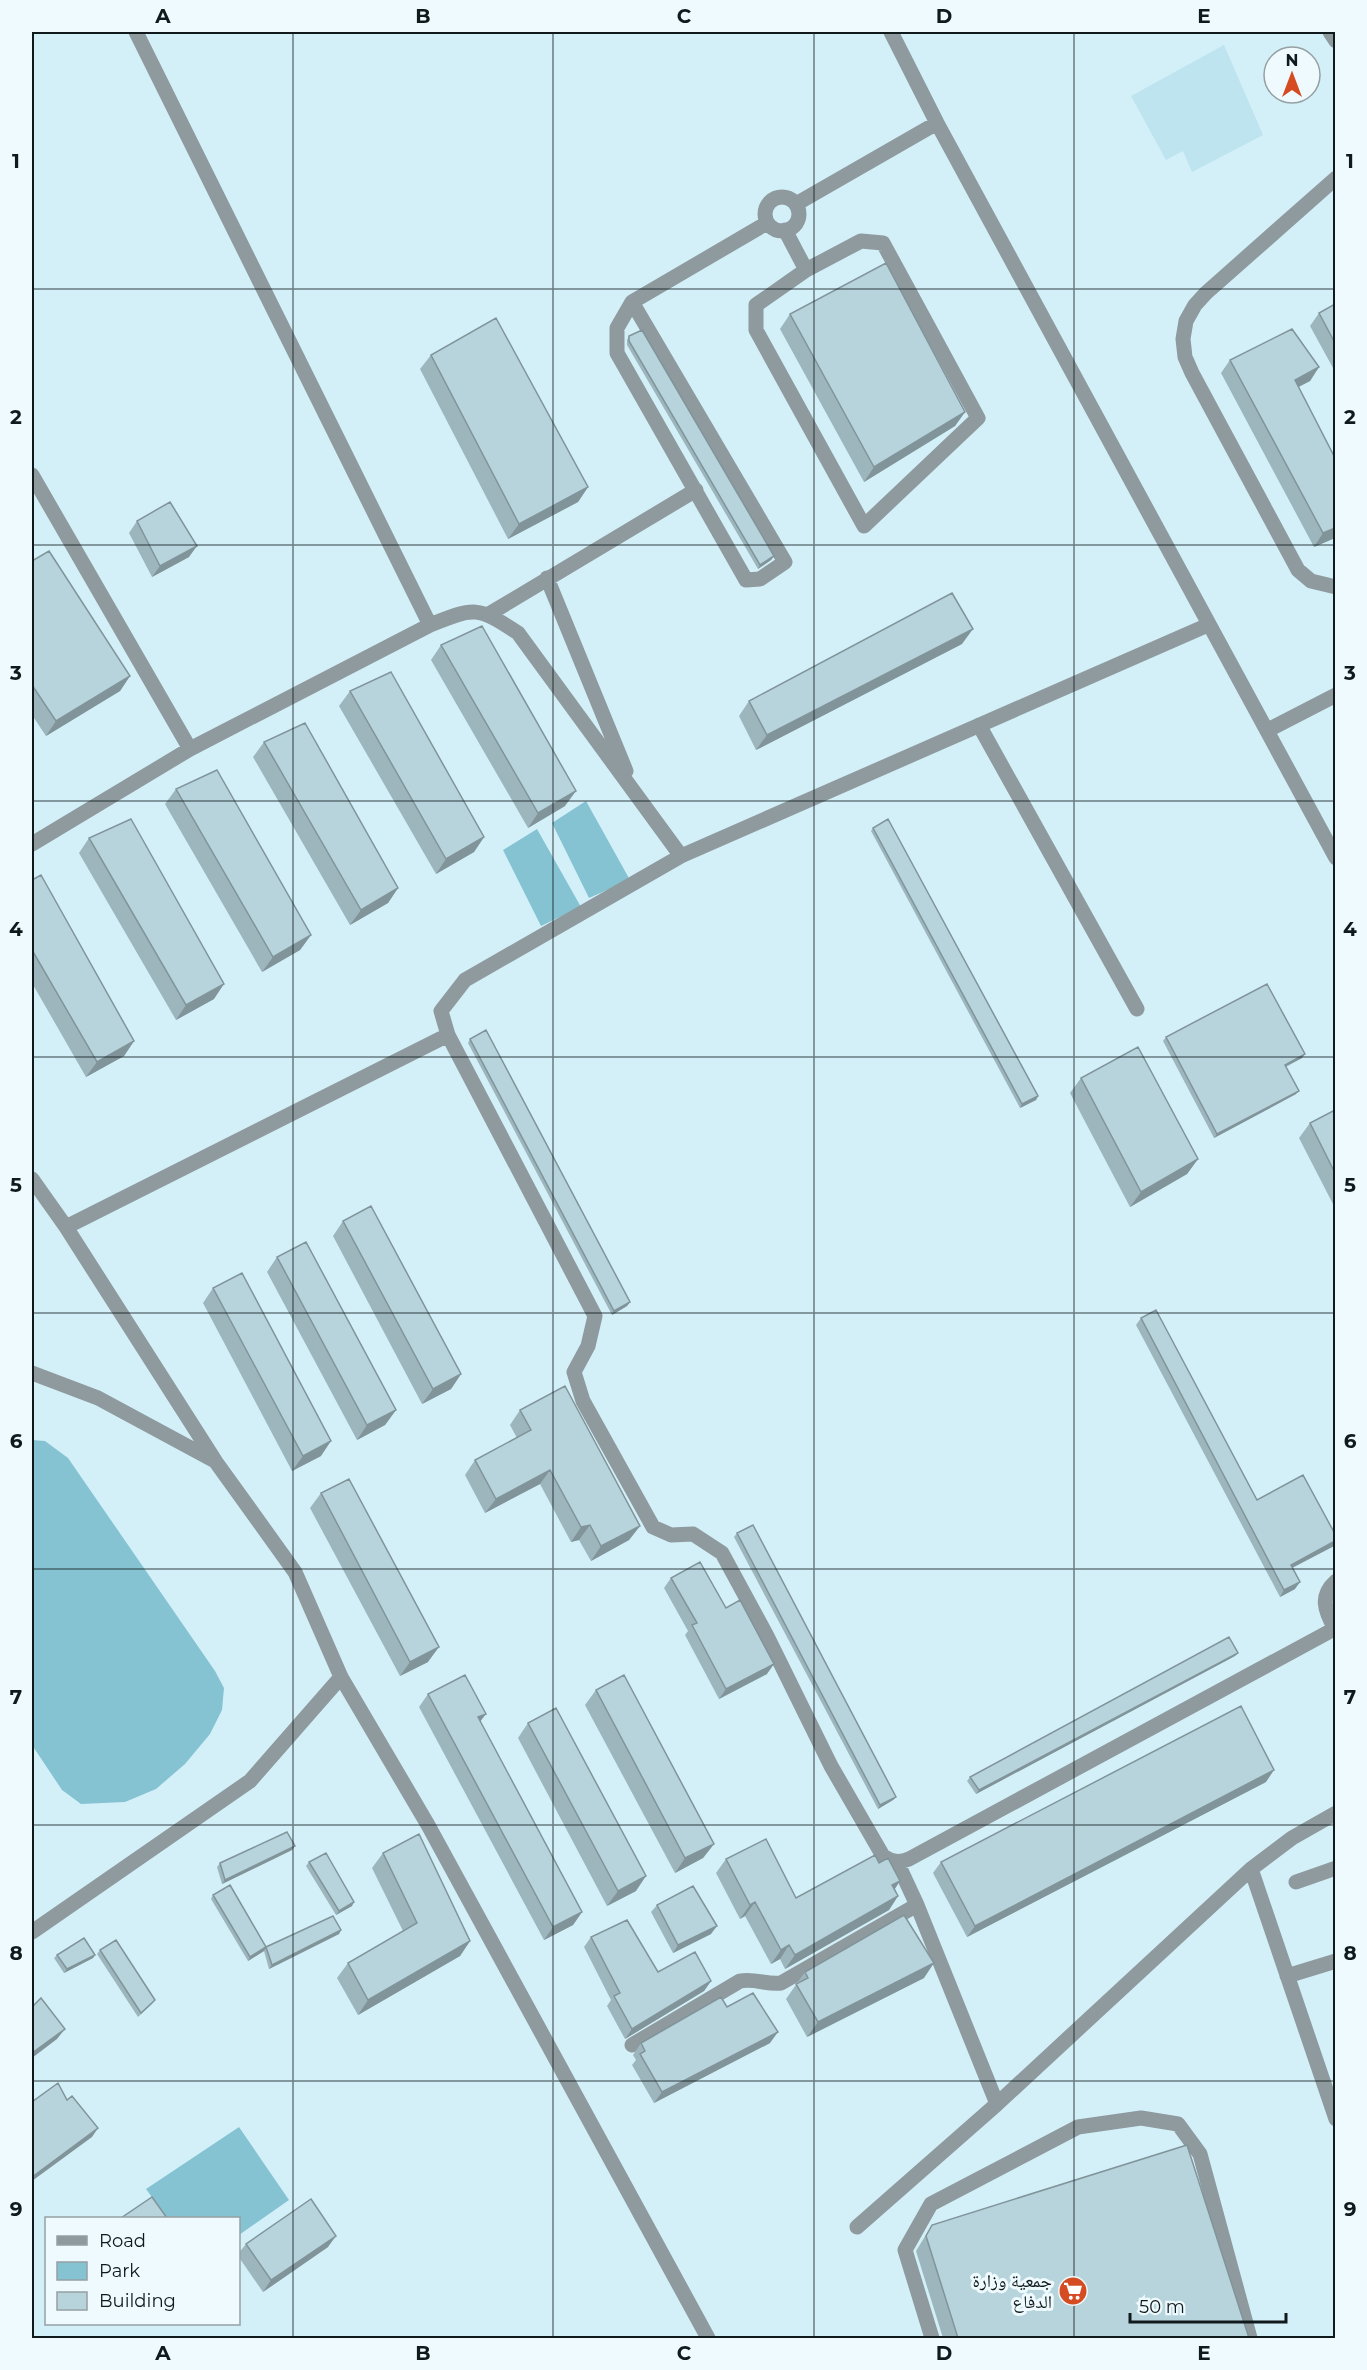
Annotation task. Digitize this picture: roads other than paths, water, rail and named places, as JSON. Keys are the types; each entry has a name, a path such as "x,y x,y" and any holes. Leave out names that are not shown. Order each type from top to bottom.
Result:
{"lane":[{"path":"136,32 430,625"},
{"path":"891,32 937,123 1208,625 1268,730 1335,858"},
{"path":"1330,32 1335,41"},
{"path":"796,204 937,123"},
{"path":"1335,178 1206,293 1186,321 1183,339 1185,357 1192,373 1298,570 1311,581 1335,587"},
{"path":"785,197 796,204 798,210 796,223 785,230 772,228 767,224 764,211 772,200 785,197"},
{"path":"632,302 785,562 760,579 746,579 617,352 617,328 632,302 767,224"},
{"path":"785,230 806,270"},
{"path":"861,241 883,243 978,418 864,526 756,330 756,305 806,270 861,241"},
{"path":"32,475 190,749"},
{"path":"489,614 696,490"},
{"path":"547,578 635,793"},
{"path":"32,844 190,749 430,625 467,610 489,614 518,633 681,856"},
{"path":"1208,625 681,856 465,980 441,1011 448,1035 595,1316 588,1346 574,1372 583,1401 653,1527 671,1535 693,1534 722,1553 767,1636 831,1766 883,1856 897,1862 909,1859 1335,1628 1326,1611 1324,1600 1326,1591 1335,1581"},
{"path":"1268,730 1335,695"},
{"path":"979,725 1137,1009"},
{"path":"66,1227 448,1035"},
{"path":"32,1179 66,1227 216,1462 295,1572 341,1677 428,1825 708,2338"},
{"path":"32,1373 98,1398 216,1462"},
{"path":"32,1932 250,1781 341,1677"},
{"path":"858,2227 997,2104 1251,1869 1292,1838 1335,1813"},
{"path":"897,1862 917,1905 997,2104"},
{"path":"1296,1882 1335,1868"},
{"path":"1251,1869 1287,1977 1329,2083 1335,2119"},
{"path":"632,2045 740,1981 750,1979 771,1984 781,1983 917,1905"},
{"path":"1287,1977 1335,1961"},
{"path":"932,2338 905,2250 932,2204 1078,2127 1141,2118 1178,2124 1200,2154 1250,2338"}],"place":[{"name":"جمعية وزارة الدفاع","path":"1073,2291"}]}
